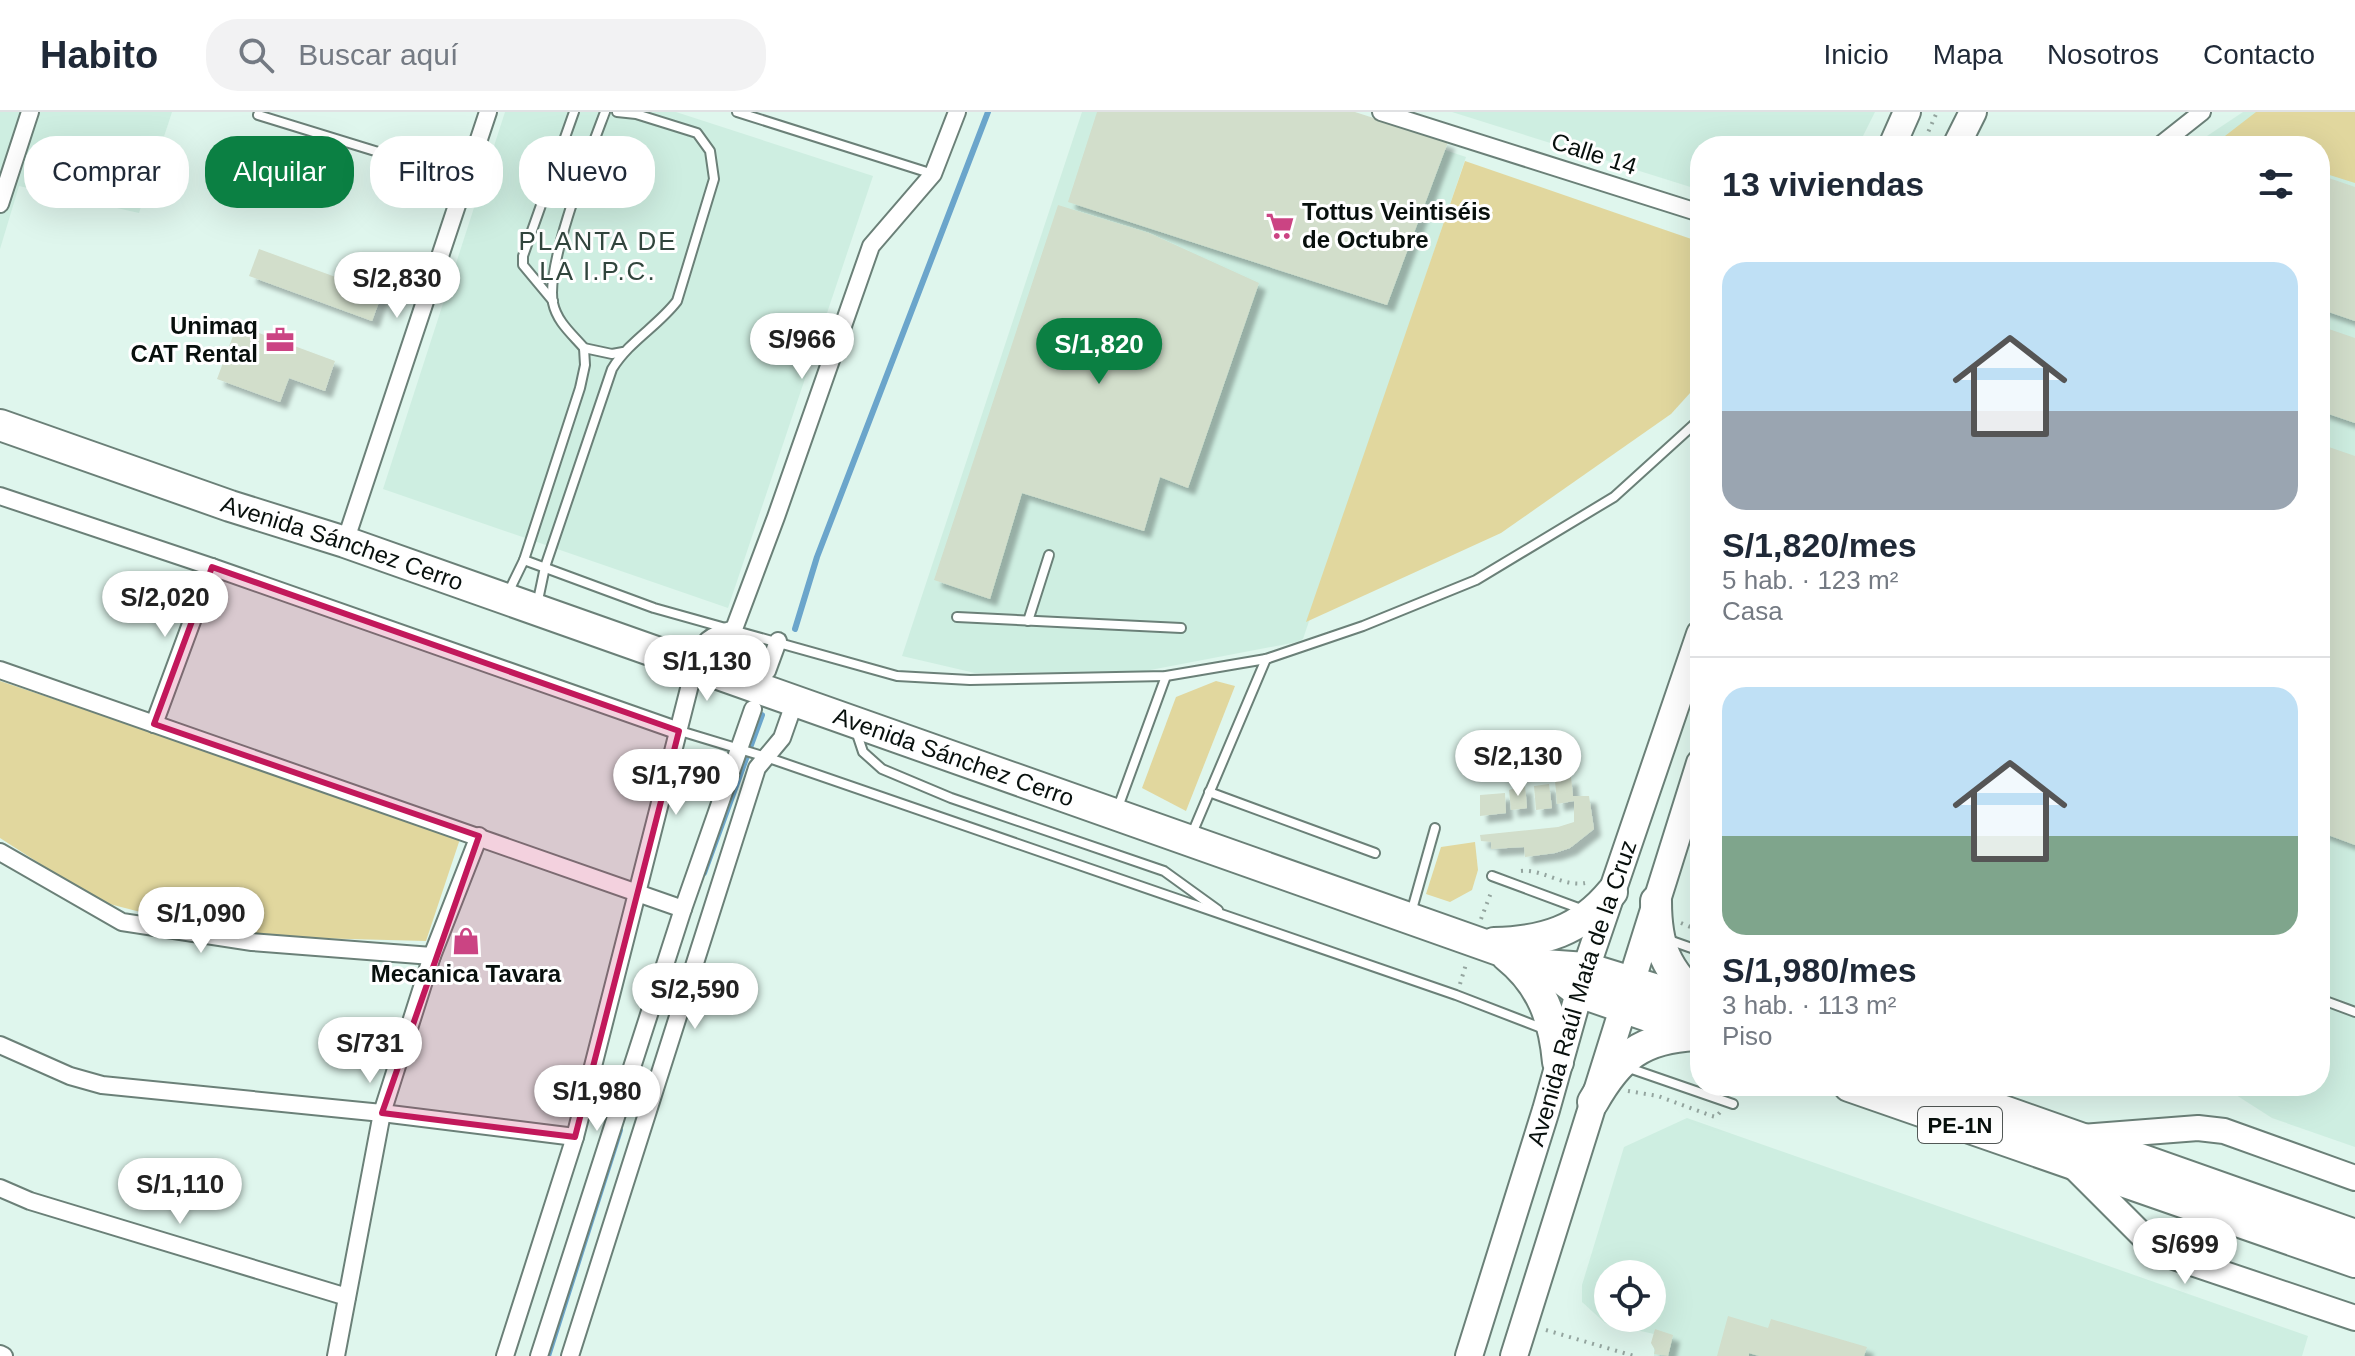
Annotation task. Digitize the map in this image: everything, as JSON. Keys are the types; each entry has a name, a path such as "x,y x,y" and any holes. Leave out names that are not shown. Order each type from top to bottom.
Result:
{"highway":[{"name":"Avenida Sánchez Cerro","path":"0,425 505,598 1582,980 1627,994 1690,1001"},
{"path":"1491,947 1546,937 1598,896"},
{"path":"1656,901 1657,936 1672,972 1690,991"},
{"path":"1491,947 1530,978 1550,1013 1556,1048"},
{"name":"Avenida Sánchez Cerro","path":"1627,994 1690,1029"},
{"path":"1593,1102 1620,1078 1630,1053 1650,1043 1690,1035"},
{"name":"PE-1N","path":"1884,1096 2355,1235"},
{"name":"PE-1N","path":"1955,1096 2074,1151 2355,1262"}],"main road":[{"path":"1896,136 1907,112"},
{"path":"1961,136 1973,112"},
{"name":"Avenida Raúl Mata de la Cruz","path":"1469,1356 1546,1110 1556,1048 1582,980 1598,896 1690,664"},
{"path":"1679,696 1670,732 1668,773 1671,784 1684,782 1690,773"},
{"name":"Avenida Raúl Mata de la Cruz","path":"1514,1356 1690,794"},
{"path":"2355,1178 2224,1131 2198,1128 2074,1151 2150,1243 2171,1256 2355,1318"}],"street":[{"path":"0,204 30,112"},
{"path":"480,136 488,112"},
{"path":"505,1356 575,1137 695,665 703,644 712,636 734,629 871,246 933,174 957,112"},
{"name":"Calle 14","path":"1381,112 1690,210"},
{"path":"2172,136 2202,112"},
{"path":"345,542 456,208"},
{"path":"0,496 679,731"},
{"path":"154,724 212,567"},
{"path":"767,671 778,641"},
{"path":"0,670 683,909"},
{"path":"570,1356 757,768 782,738 795,701"},
{"path":"539,1356 683,909 753,709"},
{"path":"336,1356 382,1113 432,956 479,836"},
{"path":"0,852 122,922 252,942 432,956"},
{"path":"0,1045 70,1076 102,1085 382,1113 575,1137"},
{"path":"0,1188 30,1201 347,1297"}],"lane":[{"path":"553,301 523,265 523,256 574,112"},
{"path":"605,112 553,271 553,301 560,321 584,348 612,354 623,352"},
{"path":"536,609 545,567 612,369 623,352 667,314 677,301 714,179 710,151 697,133 636,114 617,112"},
{"path":"737,112 933,174"},
{"path":"258,115 370,149"},
{"path":"505,598 524,560 580,388 585,365 584,348"},
{"path":"524,560 654,608 897,676 932,679 1166,676 1266,659 1363,626 1476,580 1614,497 1690,428"},
{"path":"1028,621 1049,555"},
{"path":"957,617 1181,628"},
{"path":"1189,840 1266,659"},
{"path":"1115,814 1166,676"},
{"path":"856,722 857,738 863,752 882,769 951,798 1164,871 1225,915"},
{"path":"679,731 766,757 1507,1013 1556,1048"},
{"path":"1209,792 1375,853"},
{"path":"1409,917 1435,828"},
{"path":"1495,878 1598,896"},
{"path":"1657,936 1690,948"},
{"path":"2330,1003 2355,1012"},
{"path":"1620,1078 1690,1094"},
{"path":"1698,1096 1729,1103"}],"path":[{"path":"1926,136 1937,112"},
{"path":"1495,878 1530,870 1598,896"},
{"path":"1620,1078 1712,1116 1719,1115 1729,1103"},
{"path":"1540,1328 1634,1356"}],"highlighted area":[{"path":"212,567 679,731 575,1137 382,1113 479,836 154,724"}],"shaded area":[{"path":"0,112 172,112 164,136 24,136 24,187 19,186 0,249"},
{"path":"505,112 676,112 873,176 728,608 383,489 474,208 503,208 503,136 497,136"},
{"path":"1082,112 1330,112 1466,157 1303,639 1145,671 975,673 902,656"},
{"path":"1452,112 1875,112 1863,136 1690,136 1690,187"},
{"path":"2243,112 2355,112 2355,1147 2272,1118 2238,1096 2330,1096 2330,136 2207,136"},
{"path":"2256,112 2355,112 2355,183 2330,175 2330,136 2225,136"},
{"path":"1465,161 1690,239 1690,393 1671,414 1501,533 1306,622"},
{"path":"117,208 141,208 139,213"},
{"path":"0,681 461,836 426,941 233,936 98,901 0,838"},
{"path":"1216,681 1235,686 1186,811 1142,788 1176,697"},
{"path":"1475,842 1478,870 1472,890 1450,902 1426,894 1441,847"},
{"path":"1687,1118 2308,1336 2302,1356 1654,1356 1654,1334 1645,1332 1666,1332 1666,1260 1594,1260 1594,1313 1582,1302 1582,1285 1624,1147"}],"building":[{"name":"Tottus Veintiséis de Octubre","path":"1097,112 1355,112 1448,142 1387,305 1068,202"},
{"path":"2330,178 2355,187 2355,321 2330,312"},
{"path":"1058,205 1149,233 1259,283 1188,488 1160,477 1144,531 1022,493 990,599 934,580"},
{"path":"259,249 382,294 372,321 249,276"},
{"path":"237,325 335,361 325,391 289,378 280,402 217,379"},
{"path":"2330,329 2355,338 2355,423 2330,414"},
{"path":"2330,447 2355,456 2355,845 2330,836"},
{"path":"1571,777 1573,796 1589,796 1594,829 1570,848 1525,857 1524,847 1491,849 1491,842 1481,841 1480,835 1558,827 1574,822 1574,801 1557,804 1555,781"},
{"path":"1549,784 1552,808 1536,810 1534,786"},
{"path":"1525,785 1527,808 1511,810 1509,790"},
{"path":"1505,793 1506,813 1480,816 1480,795"},
{"path":"1728,1316 1768,1328 1771,1319 1867,1347 1864,1356 1759,1356 1749,1353 1749,1356 1717,1356"},
{"path":"1654,1332 1673,1335 1668,1356 1654,1354 1651,1343"}],"waterway":[{"path":"795,629 817,557 988,112"},
{"path":"704,873 762,715"},
{"path":"548,1356 620,1130"}],"place":[{"name":"Tottus Veintiséis de Octubre","path":"1280,226"},
{"name":"Unimaq CAT Rental","path":"280,340"},
{"name":"Mecanica Tavara","path":"466,941"}],"district":[{"name":"PLANTA DE LA I.P.C.","path":"598,256"}]}
